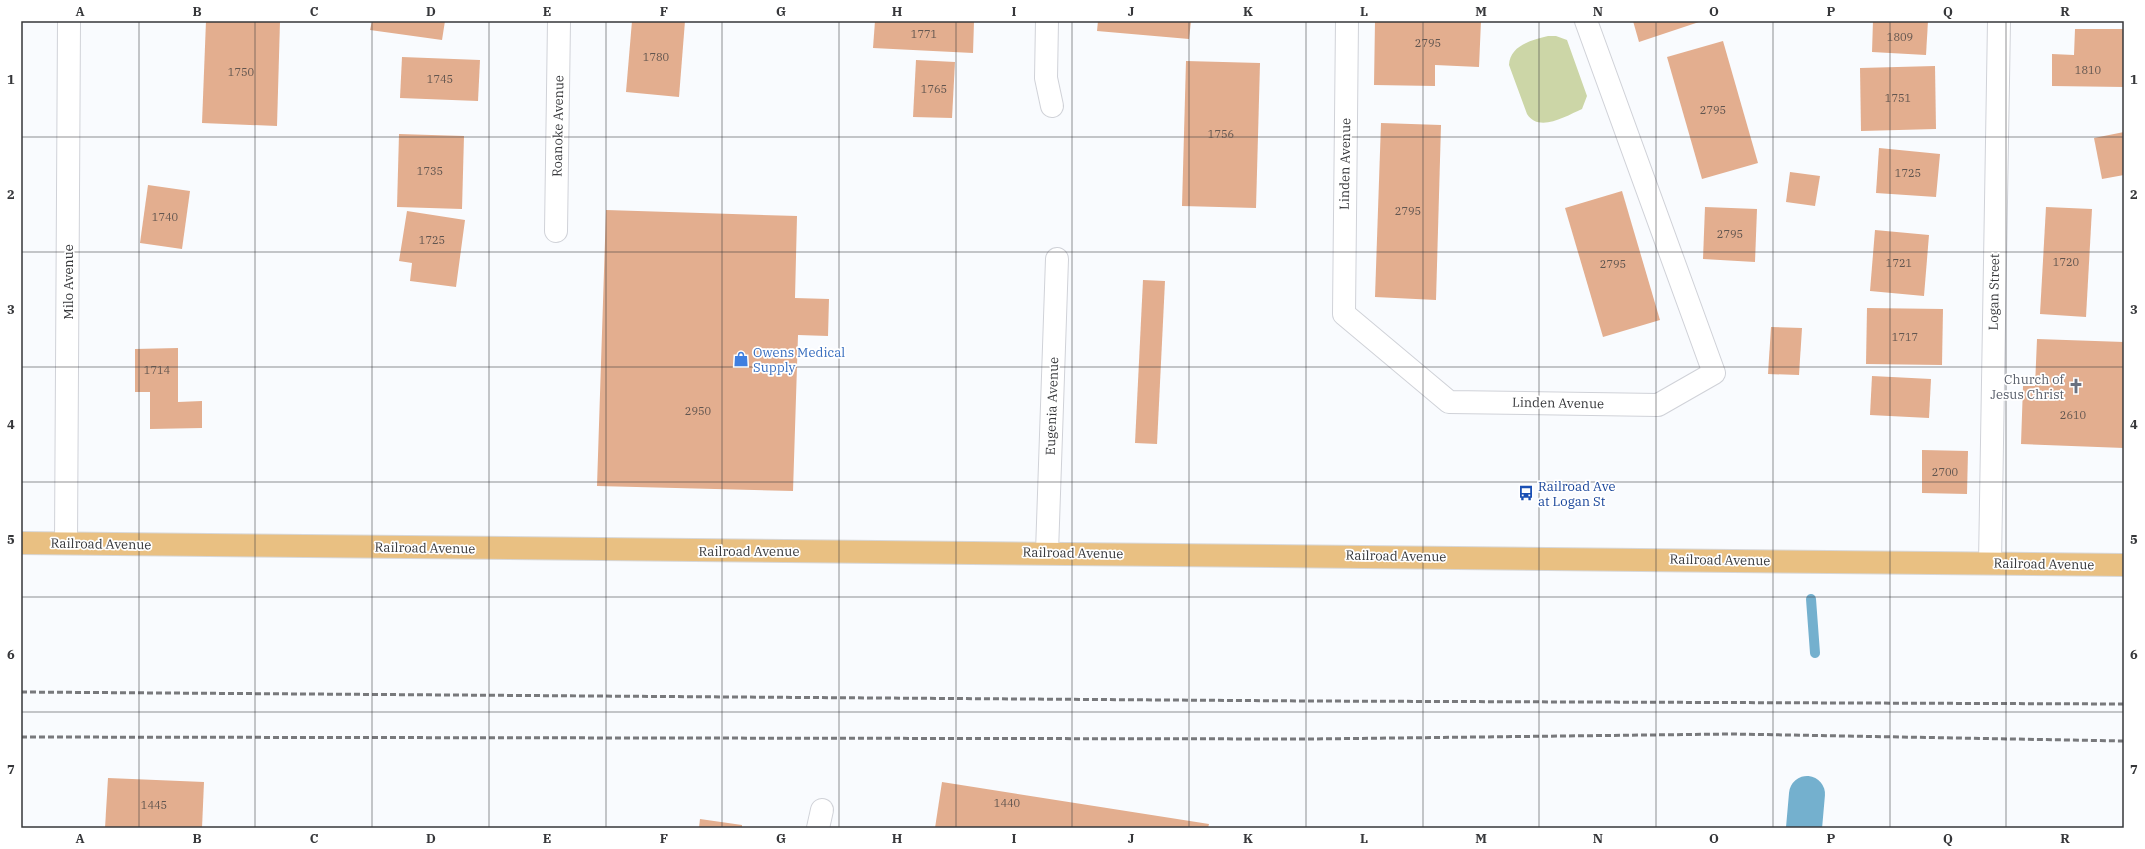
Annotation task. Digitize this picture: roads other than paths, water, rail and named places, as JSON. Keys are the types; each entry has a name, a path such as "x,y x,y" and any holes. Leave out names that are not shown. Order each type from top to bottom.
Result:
{"main road":[{"name":"Railroad Avenue","path":"21,543 557,550 1047,552 2124,565"}],"street":[{"name":"Milo Avenue","path":"66,543 69,21"},
{"name":"Roanoke Avenue","path":"556,231 559,21"},
{"path":"1047,21 1046,78 1052,106"},
{"name":"Linden Avenue","path":"1347,21 1344,314 1449,402 1658,405 1714,373 1586,21"},
{"name":"Logan Street","path":"1990,563 1999,21"},
{"name":"Eugenia Avenue","path":"1047,552 1057,259"}],"waterway":[{"path":"1811,599 1815,653"},
{"path":"1804,828 1807,794"}],"railway":[{"path":"21,692 1310,701 2124,704"},
{"path":"21,737 1311,739 1732,734 2124,741"}],"place":[{"name":"Owens Medical Supply","path":"741,359"},
{"name":"Church of Jesus Christ","path":"2076,386"},
{"name":"Railroad Ave at Logan St","path":"1526,493"}]}
